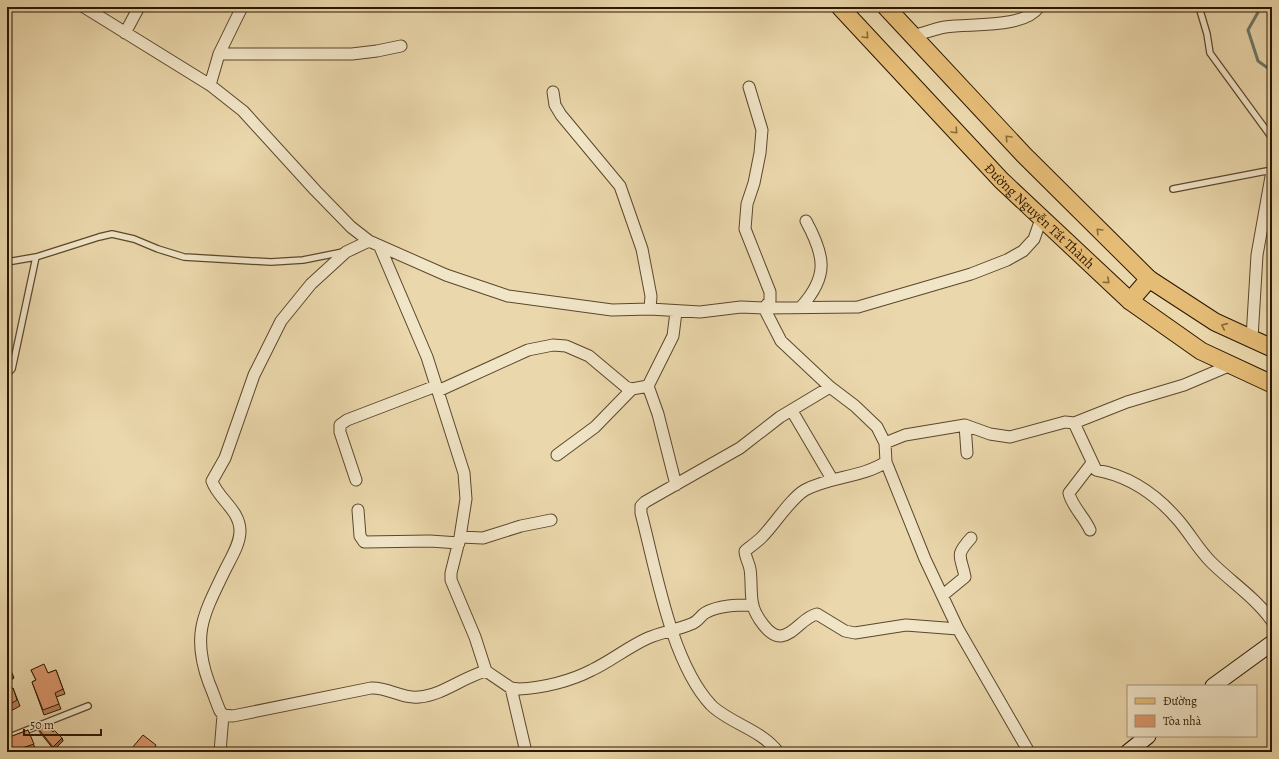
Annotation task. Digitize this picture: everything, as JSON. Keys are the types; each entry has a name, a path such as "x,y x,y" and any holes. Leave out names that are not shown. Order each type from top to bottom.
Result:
{"main road":[{"name":"Đường Nguyễn Tất Thành","path":"840,7 1001,180 1130,301 1201,351 1270,386"},
{"path":"886,7 1024,155 1149,279 1215,322 1272,348"},
{"path":"1130,301 1149,279"},
{"path":"1214,685 1272,643"},
{"path":"1128,752 1147,737"}],"street":[{"path":"84,7 210,85 247,115 315,190 351,227 369,241 446,275 508,296 612,310 650,309 676,312 700,312 741,307 858,307 971,274 1007,260 1023,251 1034,239 1042,219"},
{"path":"125,33 139,7"},
{"path":"210,85 219,54 242,7"},
{"path":"913,36 945,27 973,24 1004,24 1021,19 1036,11 1039,7"},
{"path":"219,54 352,54 377,52 401,46"},
{"path":"750,87 762,130 760,153 754,183 747,204 745,229 770,292 770,301 764,308"},
{"path":"553,92 555,105 561,115 620,186 642,249 650,296 650,309"},
{"path":"1252,338 1257,255 1272,171"},
{"path":"801,307 818,284 822,270 821,257 816,239 806,220"},
{"path":"220,752 223,715 218,706 206,673 200,652 200,637 204,619 237,543 240,530 236,516 212,481 225,458 254,375 281,321 311,284 346,252 369,241"},
{"path":"380,247 417,333 437,388 466,481 466,499 460,540 452,564 451,580 475,637 486,671 511,688 527,689 579,677 646,639 672,629 697,622 704,614 716,608 753,605"},
{"path":"764,308 781,341 830,387 855,406 877,427 885,443 886,462 925,559 943,594 958,629 1029,752"},
{"path":"676,312 673,336 648,386 658,414 676,485"},
{"path":"356,480 340,432 340,425 347,420 437,388 528,350 553,345 566,346 577,350 594,360 626,387 632,389 648,386"},
{"path":"885,443 905,435 965,425 990,434 1010,437 1065,422 1074,423 1127,402 1184,385 1231,365"},
{"path":"778,752 775,748 752,731 712,706 693,680 672,629 641,510 645,502 740,448 771,423 830,387"},
{"path":"556,455 596,427 632,389"},
{"path":"792,411 832,479"},
{"path":"1074,423 1096,470 1115,474 1130,481 1154,497 1179,521 1209,560 1257,604 1272,621"},
{"path":"965,425 967,453"},
{"path":"886,462 876,468 844,478 832,479 803,491 761,538 745,551 751,579 753,605 760,620 771,633 779,636 786,635 811,615 817,614 845,631 855,633 906,625 958,629"},
{"path":"1090,530 1082,514 1071,500 1069,493 1092,463"},
{"path":"358,510 360,536 364,542 460,540 483,538 521,526 552,520"},
{"path":"943,594 965,577 959,557 960,551 971,538"},
{"path":"223,715 233,716 370,688 385,688 412,697 424,696 434,694 470,676 486,671"},
{"path":"511,688 526,752"}],"lane":[{"path":"1199,7 1207,34 1210,53 1272,138"},
{"path":"1173,189 1272,171"},
{"path":"7,262 36,257 112,234 134,238 158,249 184,257 271,262 303,260 346,252"},
{"path":"7,374 12,369 36,257"},
{"path":"7,738 88,706"}],"building":[{"path":"44,664 48,673 56,670 63,689 55,693 59,704 43,710 32,682 36,680 31,670"},
{"path":"7,666 12,673 7,677"},
{"path":"13,688 17,700 7,706 7,691"},
{"path":"45,724 62,738 53,747 37,727"},
{"path":"28,730 34,744 19,749 19,752 7,752 7,738"},
{"path":"143,735 156,745 155,747 159,750 158,752 136,752 132,748"}],"waterway":[{"path":"1261,7 1248,30 1258,61 1272,71"}]}
